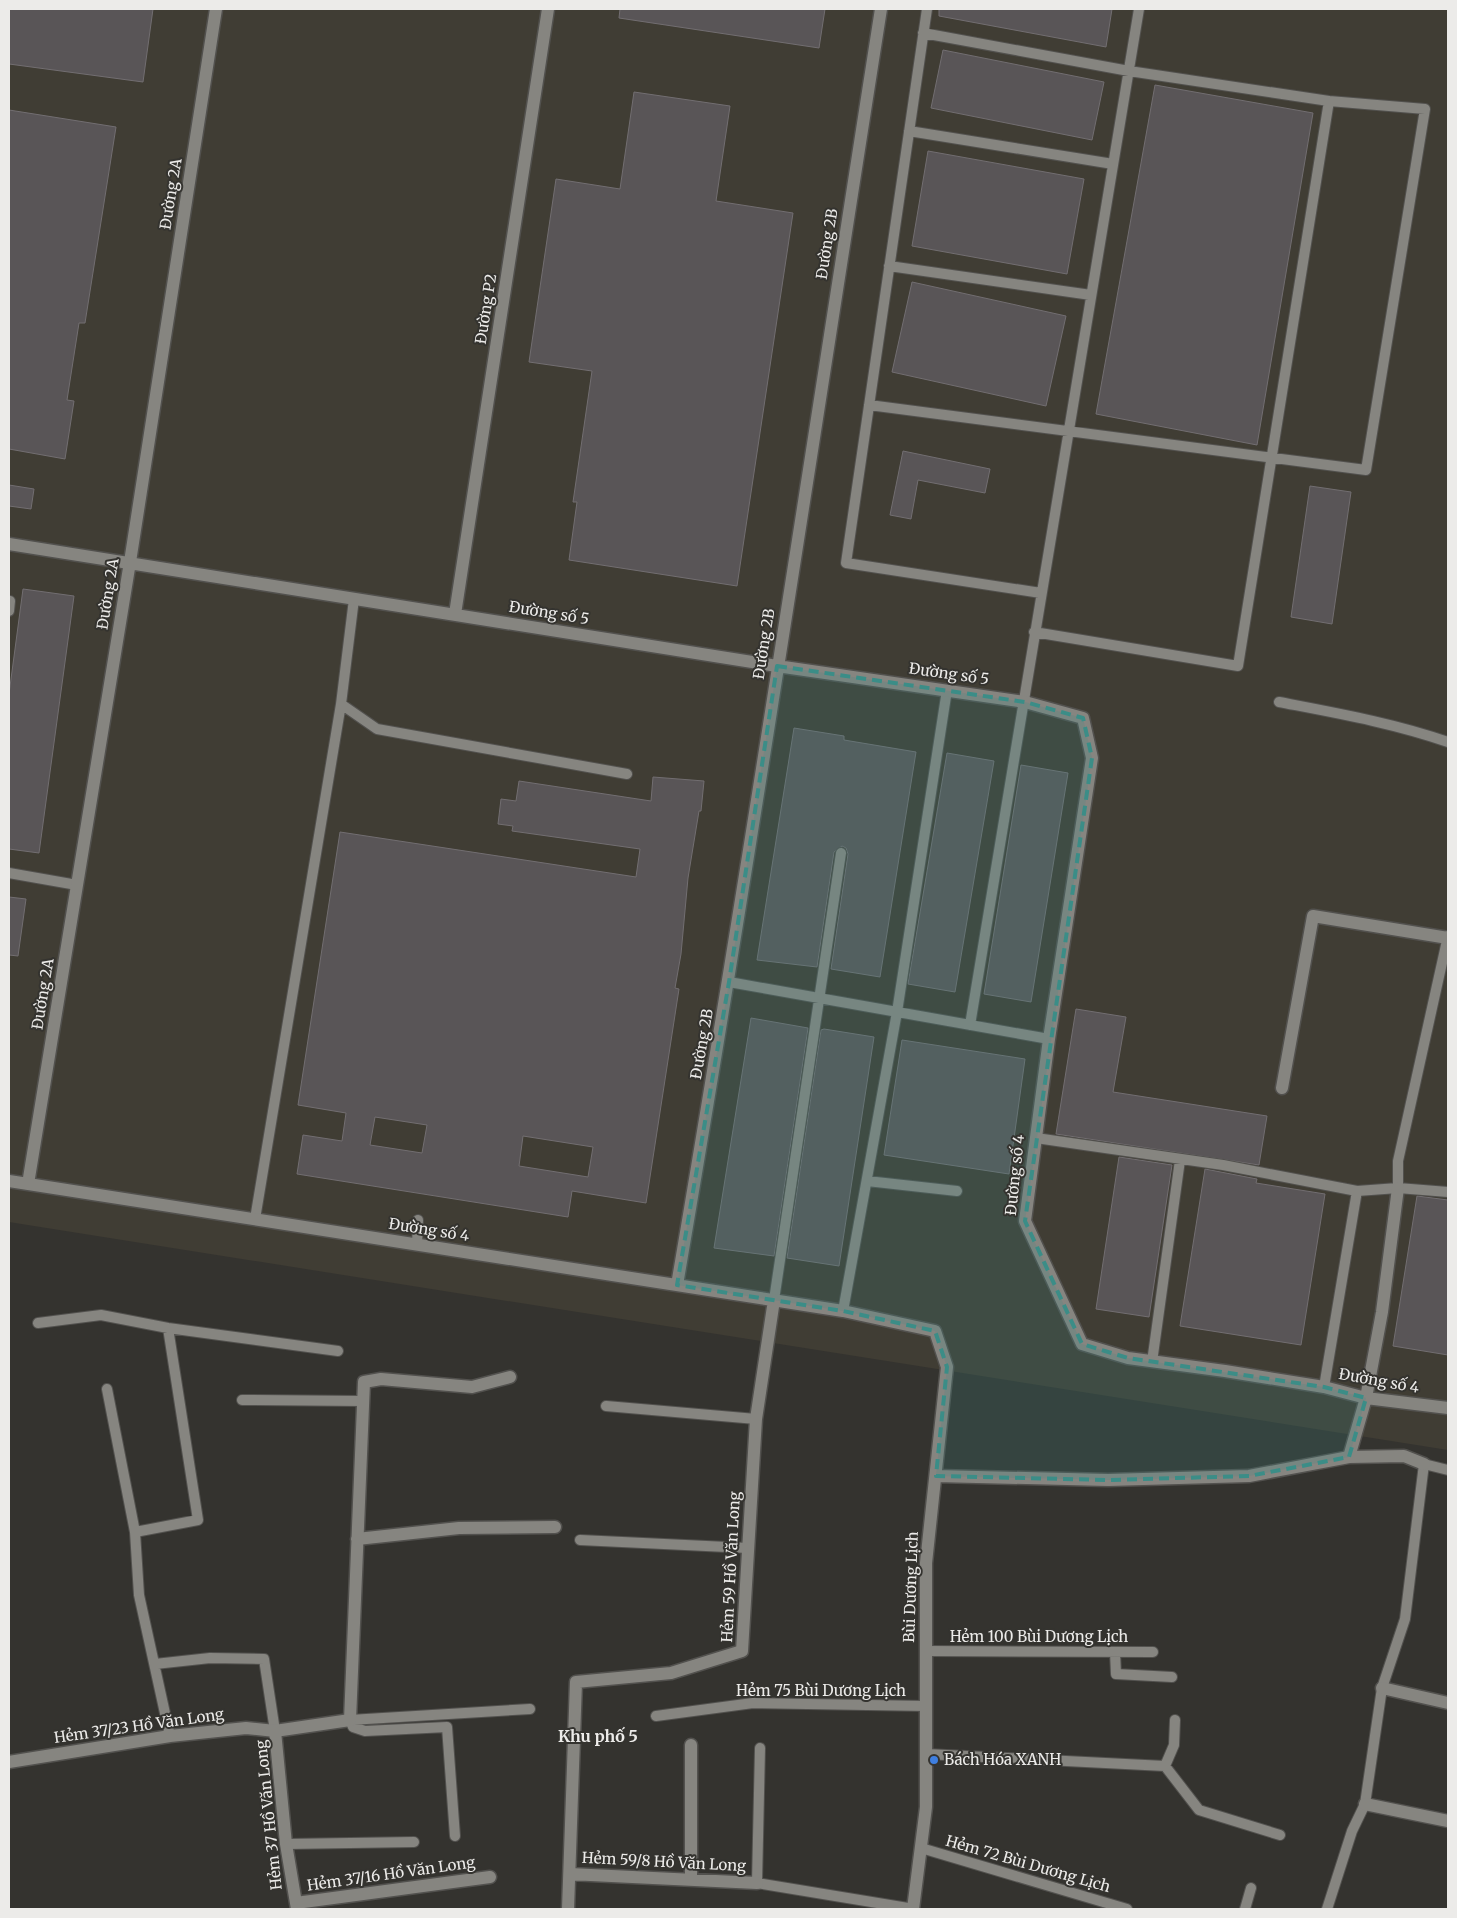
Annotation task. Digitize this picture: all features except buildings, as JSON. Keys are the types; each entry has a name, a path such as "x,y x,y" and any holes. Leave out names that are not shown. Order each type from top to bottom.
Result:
{"street":[{"name":"Đường 2A","path":"28,1184 130,562 216,9"},
{"name":"Đường P2","path":"455,614 548,9"},
{"name":"Đường 2B","path":"677,1285 729,982 881,9"},
{"name":"Đường số 5","path":"9,544 777,666 1025,702 1083,718"},
{"name":"Đường số 4","path":"1083,718 1092,758 1049,1039 1025,1221 1082,1344 1128,1358 1324,1387 1366,1398 1448,1408"},
{"path":"1282,1088 1313,916 1448,937"},
{"name":"Đường số 4","path":"9,1181 843,1311"},
{"path":"1349,1457 1366,1398 1382,1312 1398,1188"},
{"name":"Hẻm 59 Hồ Văn Long","path":"568,1909 576,1682 671,1673 742,1651 756,1419 774,1300"},
{"name":"Bùi Dương Lịch","path":"843,1311 935,1331 947,1368 926,1563 926,1807 914,1909"},
{"path":"350,1720 364,1382 381,1379 472,1387 510,1377"},
{"path":"936,1476 1108,1480 1249,1476 1349,1457 1404,1456 1424,1464"},
{"path":"357,1539 459,1528 555,1527"},
{"path":"1382,1688 1448,1703"},
{"name":"Hẻm 37 Hồ Văn Long","path":"296,1906 286,1844 275,1731 350,1720"},
{"name":"Hẻm 37/23 Hồ Văn Long","path":"9,1762 170,1736 246,1728 275,1731"},
{"path":"691,1879 692,1745"},
{"path":"1365,1804 1448,1820"},
{"name":"Hẻm 59/8 Hồ Văn Long","path":"570,1874 757,1883"},
{"name":"Hẻm 37/16 Hồ Văn Long","path":"296,1906 490,1877"}],"lane":[{"path":"927,9 846,563 1041,593"},
{"path":"970,1025 1139,9"},
{"path":"869,405 1366,470 1425,109 1329,101 1129,71 923,33"},
{"path":"1034,632 1238,666 1329,101"},
{"path":"909,131 1113,164"},
{"path":"889,266 1091,295"},
{"path":"255,1219 342,704 354,598"},
{"path":"843,1311 897,1012 947,690"},
{"path":"1279,702 1411,729 1448,742"},
{"path":"342,704 377,729 627,774"},
{"path":"774,1300 841,853"},
{"path":"9,873 78,885"},
{"path":"1398,1188 1398,1161 1448,937"},
{"path":"729,982 1049,1039"},
{"path":"1036,1138 1223,1165 1357,1190 1398,1188 1448,1192"},
{"path":"1152,1362 1180,1160"},
{"path":"867,1181 957,1191"},
{"path":"1324,1387 1357,1190"},
{"path":"417,1244 418,1220"},
{"path":"38,1323 101,1315 168,1328 338,1351"},
{"path":"135,1532 198,1520 168,1328"},
{"path":"107,1388 135,1532 139,1595 170,1736"},
{"path":"242,1400 363,1400"},
{"path":"606,1406 756,1419"},
{"path":"1327,1909 1352,1832 1365,1804 1382,1688 1405,1619 1424,1464 1448,1470"},
{"path":"580,1540 748,1548"},
{"name":"Hẻm 100 Bùi Dương Lịch","path":"926,1651 1153,1652"},
{"path":"1115,1652 1116,1674 1172,1677"},
{"path":"155,1664 210,1658 264,1659 275,1731"},
{"name":"Hẻm 75 Bùi Dương Lịch","path":"656,1716 753,1703 927,1706"},
{"path":"455,1836 447,1726 365,1731 353,1726 350,1720 530,1709"},
{"path":"1164,1766 1174,1746 1175,1720"},
{"path":"760,1748 757,1883 914,1909"},
{"path":"926,1754 1164,1766 1199,1810 1280,1835"},
{"path":"286,1844 414,1842"},
{"name":"Hẻm 72 Bùi Dương Lịch","path":"921,1848 1127,1909"},
{"path":"1245,1909 1251,1888"}],"highlighted area":[{"path":"777,666 1025,702 1083,718 1092,758 1025,1221 1082,1344 1128,1358 1324,1387 1366,1398 1349,1457 1249,1476 1108,1480 936,1476 947,1367 935,1331 843,1311 677,1285 729,982"}],"shaded area":[{"path":"9,9 1448,9 1448,1450 9,1222"}],"place":[{"name":"Bách Hóa XANH","path":"934,1760"}],"district":[{"name":"Khu phố 5","path":"598,1736"}]}
